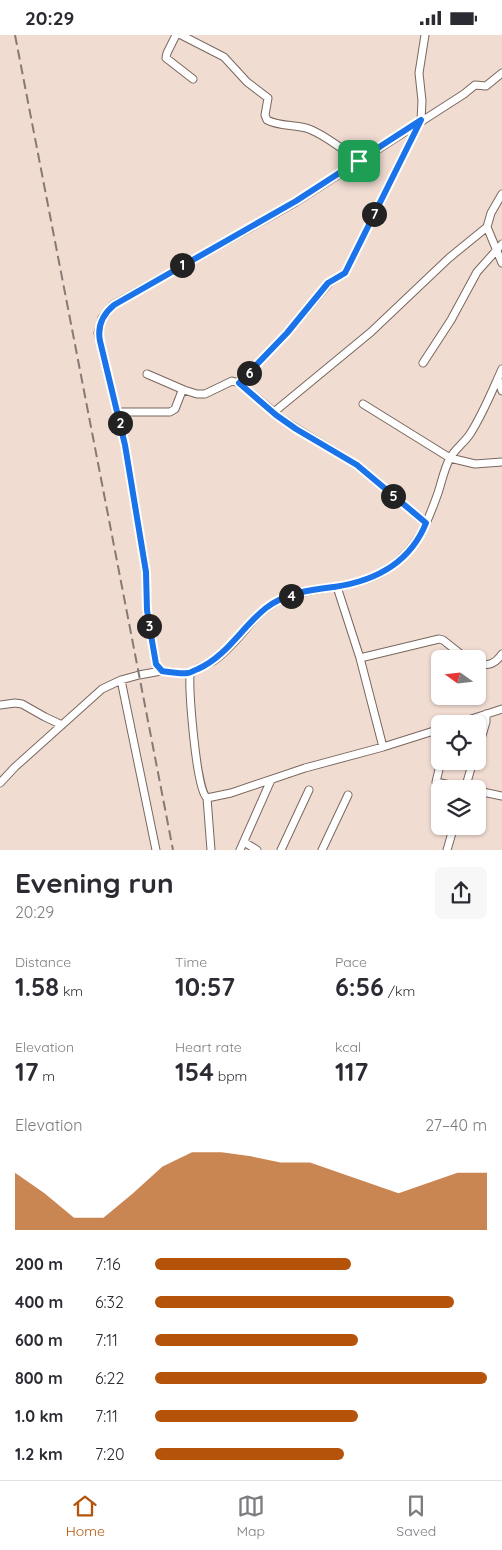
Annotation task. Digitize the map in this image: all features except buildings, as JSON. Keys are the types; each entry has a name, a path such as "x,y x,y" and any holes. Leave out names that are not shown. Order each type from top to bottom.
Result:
{"street":[{"path":"176,35 166,58 193,79"},
{"path":"181,35 224,57 247,82 268,98 265,115 267,120 313,131 359,161"},
{"path":"239,383 287,333 328,283 345,273 421,120 422,101 419,73 425,35"},
{"path":"162,671 156,664 154,657 147,610 145,566 125,445 98,333 102,318 110,307 296,201 464,94 475,85 486,86 502,73"},
{"path":"502,195 489,216 487,227 502,263"},
{"path":"274,412 372,332 449,258 487,227"},
{"path":"423,363 452,319 477,272 483,263 502,244"},
{"path":"0,783 15,767 108,685 139,675 162,671 190,674 216,659 260,613 274,603 299,593 336,587 372,577 391,567 415,545 426,523 450,458 471,432 502,369"},
{"path":"147,374 201,394 212,391 225,383 232,381 239,383 276,415 296,429 357,465 426,523"},
{"path":"498,379 502,391"},
{"path":"118,412 172,411 175,409 184,389"},
{"path":"363,404 450,458 476,464 502,463"},
{"path":"336,587 360,657 383,747"},
{"path":"360,657 438,639 455,650"},
{"path":"486,664 492,664 497,661 502,654"},
{"path":"190,674 198,772 204,794 207,798 211,850"},
{"path":"121,680 156,850"},
{"path":"0,705 22,704 62,725"},
{"path":"481,715 502,709"},
{"path":"207,798 231,793 305,768 431,734"},
{"path":"240,850 272,780"},
{"path":"281,850 309,789"},
{"path":"486,793 502,796"},
{"path":"322,850 348,795"},
{"path":"447,850 451,835"},
{"path":"244,842 257,850"}],"railway":[{"path":"15,35 173,850"}],"route":[{"path":"421,120 345,273 328,283 287,333 239,383 276,415 296,429 357,465 426,523 415,545 391,567 377,575 336,587 299,593 282,599 260,613 222,654 210,663 192,671 190,674 162,671 158,668 154,657 147,610 144,559 125,445 98,333 100,323 107,311 114,305 296,201 359,161 421,120"}]}
